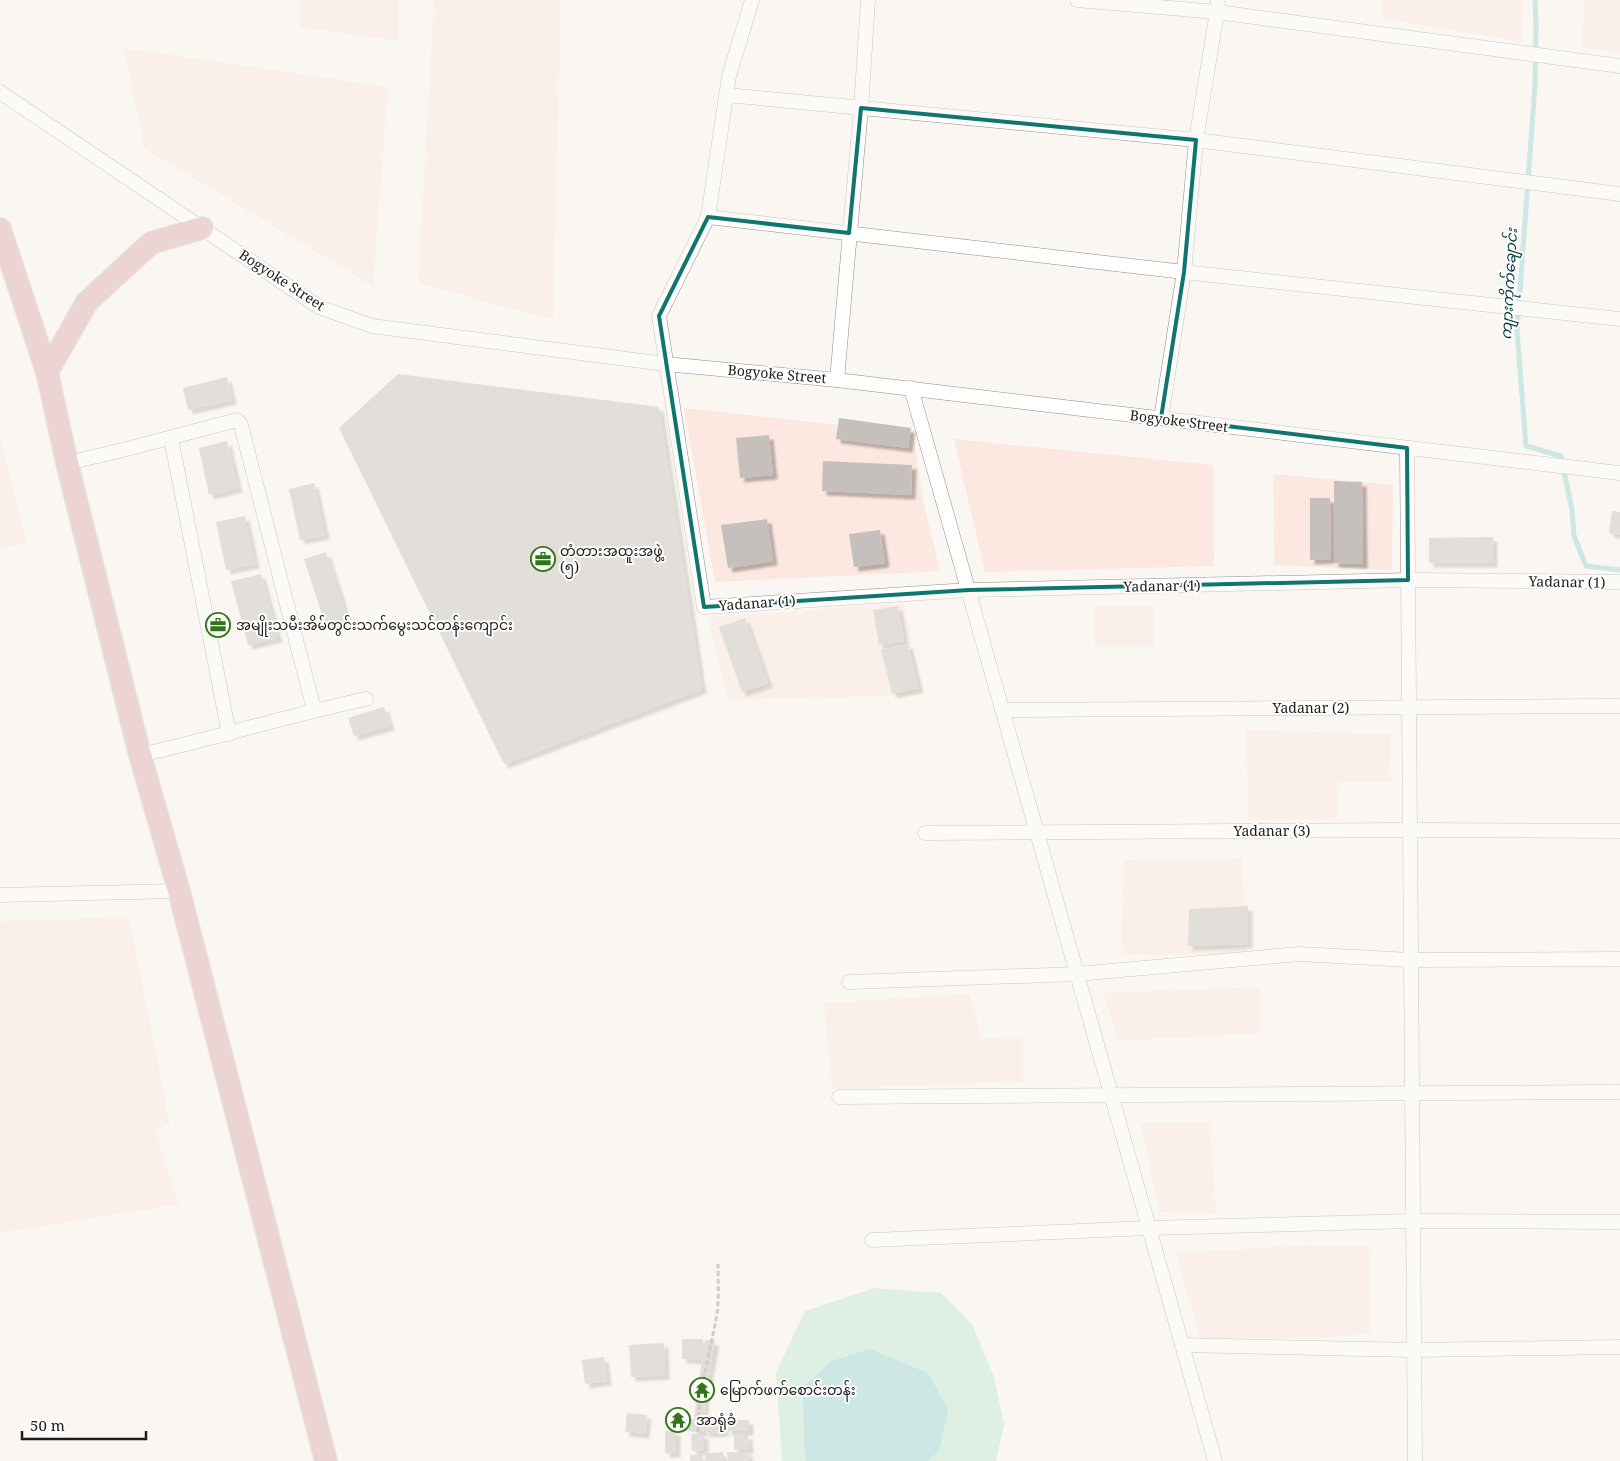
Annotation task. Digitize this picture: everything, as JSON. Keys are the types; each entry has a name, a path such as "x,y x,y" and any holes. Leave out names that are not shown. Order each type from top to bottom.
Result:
{"main road":[{"path":"0,228 47,372 66,463 140,756 179,890 326,1461"},
{"path":"47,372 87,302 94,295 151,243 202,228"}],"street":[{"path":"665,364 658,316 708,217 729,76 752,0"},
{"path":"836,380 861,108 868,0"},
{"path":"1077,0 1218,6 1525,54 1620,66"},
{"path":"1161,418 1184,272 1196,140 1218,6"},
{"name":"Bogyoke Street","path":"0,92 319,307 372,326 665,364 911,388 1620,473"},
{"path":"726,94 1196,140 1620,194"},
{"path":"708,217 1184,272 1620,319"},
{"name":"Yadanar (1)","path":"665,364 704,607 969,590 1408,580 1620,582"},
{"path":"911,388 1215,1461"},
{"path":"66,463 237,420 241,425 314,710"},
{"path":"171,438 229,734"},
{"path":"1407,448 1415,1461"},
{"path":"140,756 314,710 366,699"},
{"name":"Yadanar (2)","path":"1002,710 1620,706"},
{"name":"Yadanar (3)","path":"925,833 1410,830 1620,831"},
{"path":"0,895 179,890"},
{"path":"849,982 1077,974 1299,954 1411,960 1620,959"},
{"path":"839,1096 1620,1092"},
{"path":"872,1240 1149,1228 1413,1221 1620,1222"},
{"path":"1182,1345 1414,1350 1620,1347"}],"path":[{"path":"698,1432 698,1412 702,1384 717,1312 718,1264"}],"highlighted area":[{"path":"861,108 1196,140 1184,272 1161,418 1407,448 1408,580 969,590 704,607 659,316 708,217 849,233"}],"shaded area":[{"path":"300,0 398,0 398,41 300,27"},
{"path":"434,0 561,0 553,320 418,283"},
{"path":"1382,0 1523,0 1522,42 1381,18"},
{"path":"1585,0 1620,0 1620,53 1581,47"},
{"path":"124,48 388,87 373,286 145,149"},
{"path":"684,408 913,433 923,500 940,571 715,582"},
{"path":"0,438 27,543 0,548"},
{"path":"954,439 1213,465 1214,566 985,572"},
{"path":"1273,474 1393,485 1392,570 1274,565"},
{"path":"904,603 922,695 728,700 708,617"},
{"path":"1154,605 1154,647 1095,647 1094,606"},
{"path":"1246,730 1390,734 1391,782 1337,782 1338,819 1248,820"},
{"path":"1242,859 1246,954 1121,955 1124,860"},
{"path":"129,918 170,1124 155,1131 179,1204 0,1233 0,921"},
{"path":"1260,987 1260,1033 1117,1041 1104,993"},
{"path":"970,994 982,1039 1023,1038 1023,1081 832,1089 824,1003"},
{"path":"1210,1122 1216,1213 1159,1212 1141,1123"},
{"path":"1308,1245 1369,1246 1371,1334 1314,1338 1200,1338 1176,1253"}],"green space":[{"path":"874,1288 941,1293 972,1324 994,1377 1004,1425 996,1461 782,1461 776,1372 805,1311"}],"water":[{"path":"870,1349 928,1373 948,1409 939,1451 927,1461 806,1461 803,1387 832,1361"}],"building":[{"name":"တံတားအထူးအဖွဲ့ (၅)","path":"398,374 659,407 702,689 504,764 339,428"},
{"path":"227,377 232,400 188,410 183,388"},
{"path":"839,418 911,428 908,448 836,439"},
{"path":"769,435 773,475 740,478 736,438"},
{"path":"227,441 238,488 209,495 199,448"},
{"path":"823,461 912,465 911,495 822,491"},
{"path":"1334,481 1362,482 1363,564 1334,563"},
{"path":"314,483 325,535 300,540 289,489"},
{"path":"1310,498 1330,498 1331,559 1310,560"},
{"path":"1612,511 1620,512 1620,535 1609,533"},
{"path":"245,516 255,564 226,570 216,522"},
{"path":"767,519 773,561 728,568 721,525"},
{"path":"880,530 885,563 854,567 849,534"},
{"path":"1493,537 1493,563 1429,563 1429,538"},
{"path":"326,552 347,617 325,624 304,559"},
{"path":"261,574 278,638 248,645 231,581"},
{"path":"898,606 904,641 879,645 873,610"},
{"path":"745,618 768,683 742,692 719,627"},
{"path":"908,644 919,688 892,694 881,650"},
{"path":"384,707 390,726 354,736 348,718"},
{"path":"1248,906 1248,944 1188,946 1189,909"},
{"name":"မြောက်ဖက်စောင်းတန်း","path":"682,1339 703,1339 703,1358 705,1340 715,1341 705,1396 703,1432 692,1432 702,1360 682,1359"},
{"path":"664,1343 665,1375 631,1377 629,1345"},
{"path":"604,1357 607,1381 585,1384 582,1360"},
{"path":"627,1413 647,1415 645,1434 625,1432"},
{"name":"အာရုံခံ","path":"666,1415 691,1415 691,1426 666,1426"},
{"name":"အာရုံခံ","path":"724,1419 724,1432 705,1433 705,1420"},
{"name":"အာရုံခံ","path":"727,1420 749,1420 749,1431 727,1431"},
{"name":"အာရုံခံ","path":"665,1431 676,1431 676,1453 665,1453"},
{"name":"အာရုံခံ","path":"691,1434 704,1434 704,1450 692,1451"},
{"path":"734,1435 748,1435 749,1450 734,1450"},
{"name":"အာရုံခံ","path":"723,1452 724,1461 706,1461 705,1453"},
{"name":"အာရုံခံ","path":"727,1452 748,1452 749,1461 728,1461"},
{"name":"အာရုံခံ","path":"690,1455 703,1455 703,1461 690,1461"}],"waterway":[{"name":"ကျားကိုက်ချောင်း","path":"1535,0 1535,85 1517,331 1526,446 1561,456 1572,510 1574,536 1586,566 1620,570"}],"place":[{"name":"တံတားအထူးအဖွဲ့ (၅)","path":"543,559"},
{"name":"အမျိုးသမီးအိမ်တွင်းသက်မွေးသင်တန်းကျောင်း","path":"218,625"},
{"name":"မြောက်ဖက်စောင်းတန်း","path":"702,1390"},
{"name":"အာရုံခံ","path":"678,1420"}]}
